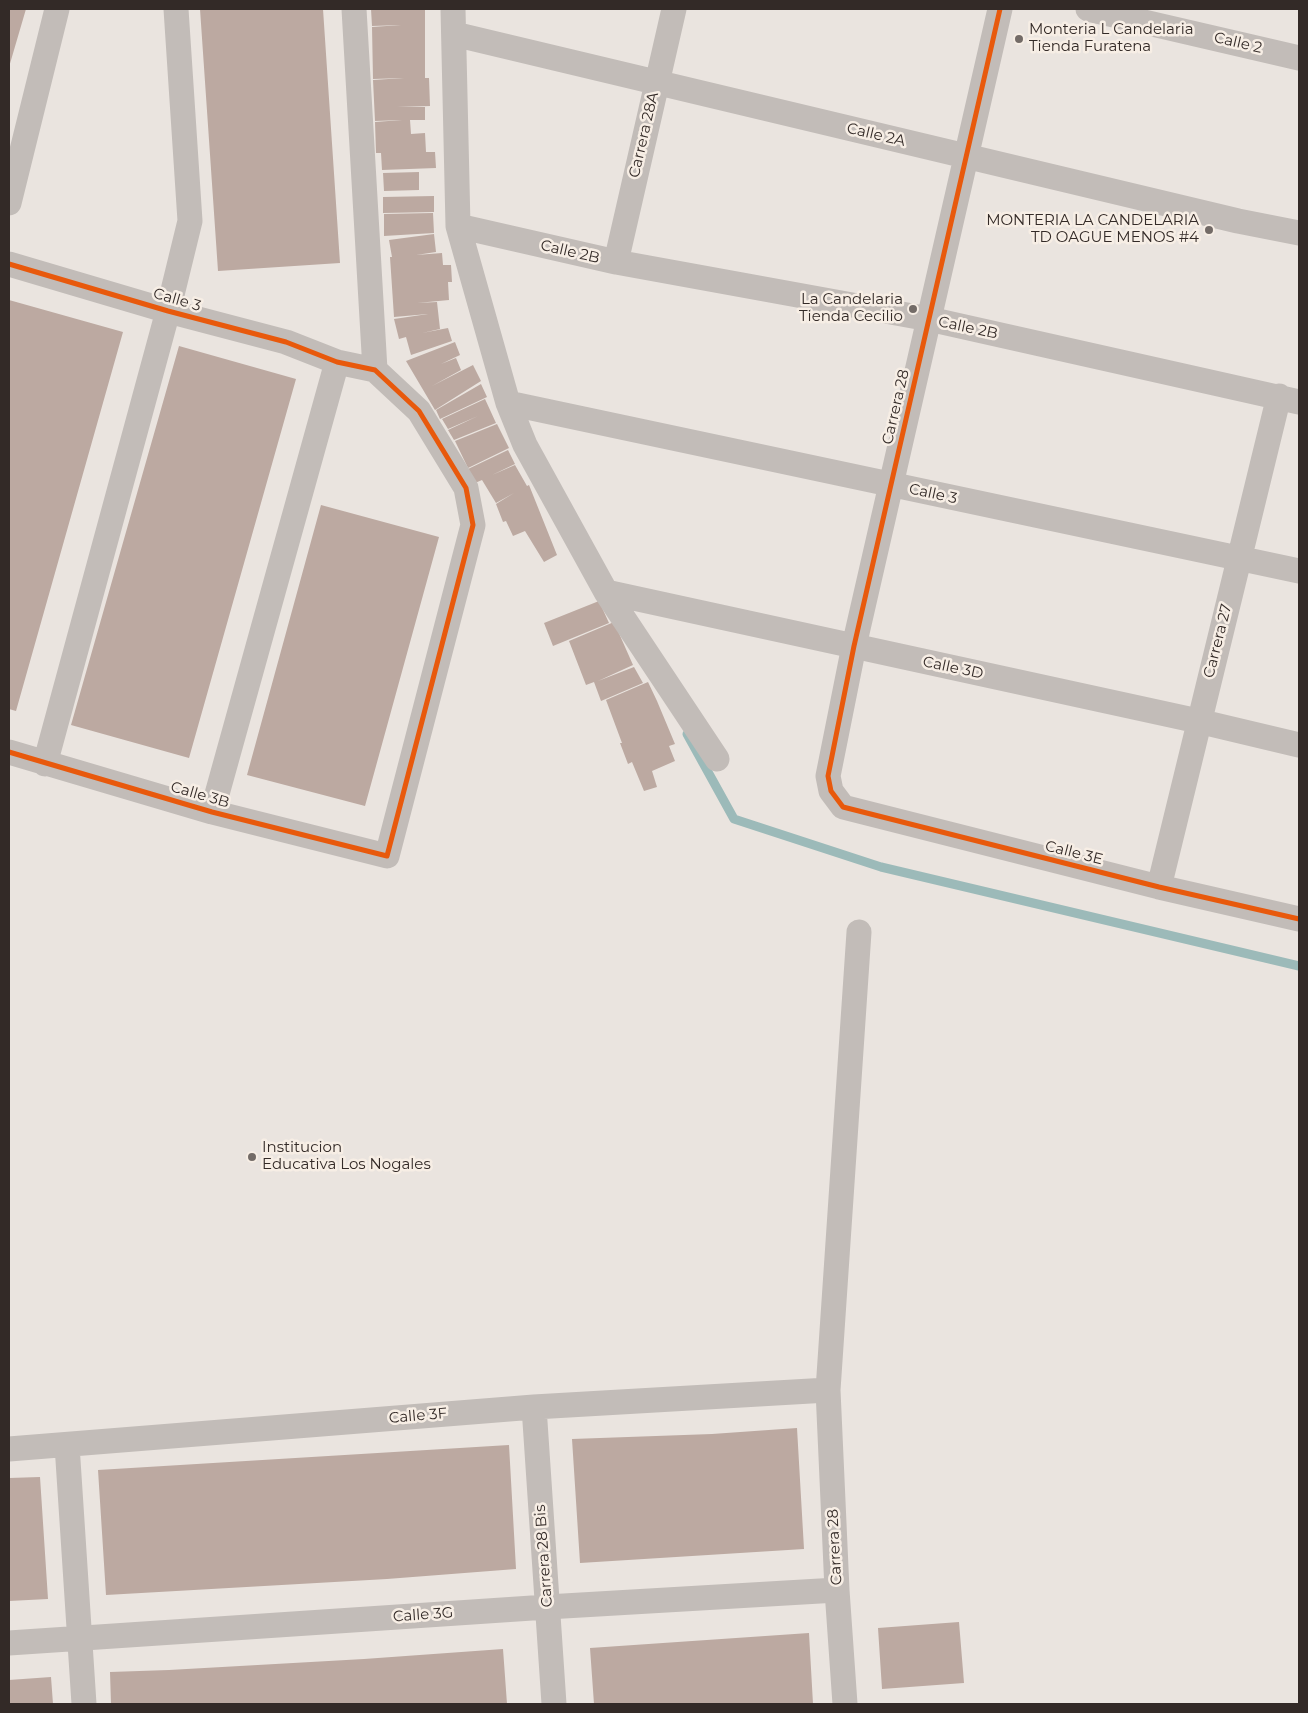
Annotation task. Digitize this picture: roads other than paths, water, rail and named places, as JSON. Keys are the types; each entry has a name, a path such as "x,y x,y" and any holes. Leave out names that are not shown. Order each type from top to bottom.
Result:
{"street":[{"path":"9,203 57,9"},
{"path":"45,764 168,311 190,221 176,9"},
{"path":"354,9 376,370"},
{"path":"453,9 458,226 508,403 525,444 606,592 717,759"},
{"name":"Carrera 28A","path":"616,262 674,9"},
{"name":"Carrera 28","path":"842,807 831,791 828,776 854,646 1000,9"},
{"name":"Calle 2","path":"1088,9 1299,58"},
{"name":"Calle 2A","path":"454,34 1228,219 1299,234"},
{"name":"Calle 2B","path":"458,226 616,262 929,320 1289,399"},
{"name":"Calle 3","path":"9,264 168,311 286,342 337,362 376,370"},
{"path":"212,812 337,362"},
{"name":"Calle 3B","path":"9,752 212,812 387,856 473,525 466,488 419,411 376,370"},
{"name":"Carrera 27","path":"1159,887 1238,559 1289,399"},
{"name":"Calle 3","path":"508,403 1299,571"},
{"name":"Calle 3D","path":"606,592 1198,721 1299,745"},
{"name":"Calle 3E","path":"842,807 1159,887 1299,919"},
{"name":"Carrera 28","path":"845,1704 837,1590 828,1390 859,932"},
{"name":"Calle 3F","path":"9,1449 534,1407 828,1390"},
{"name":"Carrera 28 Bis","path":"534,1407 554,1704"},
{"path":"67,1444 84,1704"},
{"name":"Calle 3G","path":"9,1643 547,1607 837,1590"}],"waterway":[{"path":"687,734 734,819 881,867 1299,966"}],"place":[{"name":"Monteria L Candelaria Tienda Furatena","path":"1019,39"},
{"name":"MONTERIA LA CANDELARIA TD OAGUE MENOS #4","path":"1209,230"},
{"name":"La Candelaria Tienda Cecilio","path":"913,309"},
{"name":"Institucion Educativa Los Nogales","path":"252,1157"}]}
